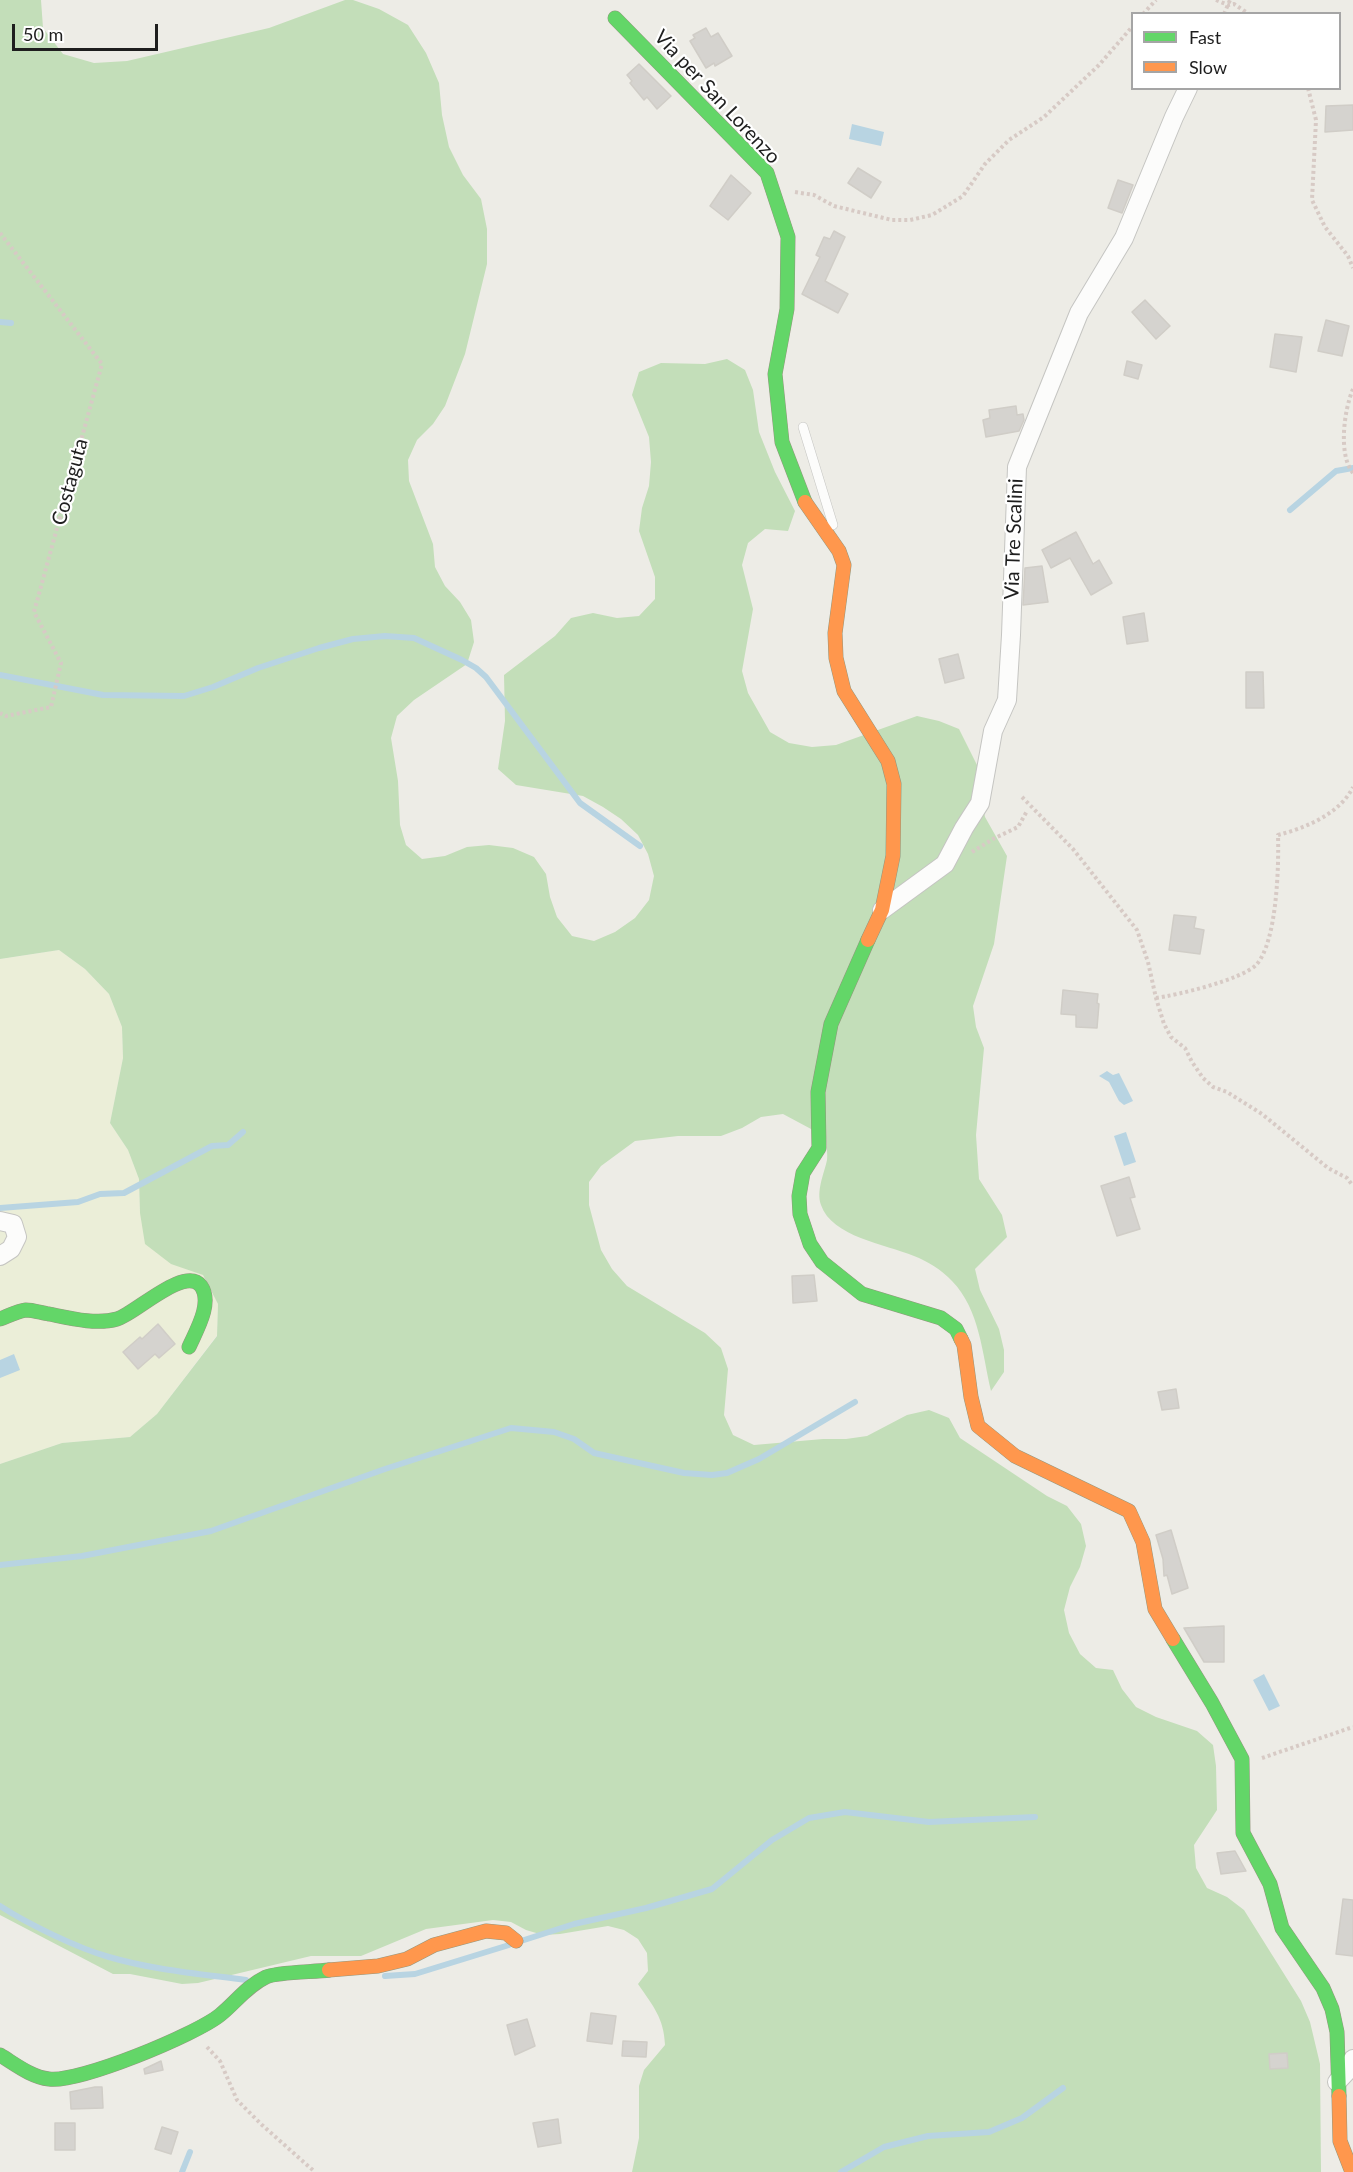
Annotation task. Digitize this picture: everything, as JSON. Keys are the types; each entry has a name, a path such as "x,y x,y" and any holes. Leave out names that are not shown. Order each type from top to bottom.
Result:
{"street":[{"name":"Via per San Lorenzo","path":"615,18 767,173 788,237 787,309 775,374 782,442 803,499 839,551"},
{"name":"Via Tre Scalini","path":"882,910 945,864 980,803 993,731 1007,700 1017,467 1079,313 1124,238 1187,90"},
{"path":"839,551 844,565 835,633 836,658 844,692 888,761 894,784 893,856 882,910 831,1024 818,1092 819,1148 803,1173 799,1196 800,1214 810,1244 822,1262 862,1294 940,1318 956,1329 964,1345 971,1397 978,1426 988,1436 1015,1456 1129,1511 1143,1542 1155,1609 1212,1703 1242,1760 1243,1833 1270,1884 1282,1928 1323,1989 1332,2009 1337,2032 1341,2141 1352,2172"},
{"path":"0,1221 13,1224 16,1237 11,1249 0,1256"},
{"path":"0,1320 27,1310 84,1321 110,1321 179,1282 192,1280 202,1287 206,1300 189,1347"},
{"path":"0,2055 36,2077 52,2080 84,2075 113,2065 219,2016 244,1992 267,1976 378,1966 407,1959 434,1945 486,1931 506,1934 516,1941"},
{"path":"1338,2082 1349,2069 1353,2059"}],"lane":[{"path":"803,427 839,551"}],"path":[{"path":"1145,12 1156,0"},
{"path":"1215,0 1229,2 1246,12"},
{"path":"772,187 781,192 803,192 814,195 834,206 892,220 910,220 932,215 963,196 985,164 1009,140 1044,117 1099,65 1131,28"},
{"path":"1308,90 1316,120 1311,200 1325,227 1348,255 1353,268"},
{"name":"Costaguta","path":"0,233 102,363 34,612 62,663 51,707 6,716 0,713"},
{"path":"1353,389 1344,425 1344,446 1348,467 1353,473"},
{"path":"1156,998 1242,975 1256,964 1264,951 1271,929 1275,905 1278,835 1319,819 1345,800 1353,787"},
{"path":"1022,797 1073,849 1137,930 1148,962 1156,998 1171,1037 1185,1048 1192,1062 1212,1087 1227,1092 1262,1114 1328,1168 1347,1178 1353,1186"},
{"path":"945,864 958,861 1017,827 1027,811"},
{"path":"1242,1767 1353,1727"},
{"path":"192,2030 220,2061 237,2100 315,2172"}],"green space":[{"path":"0,0 41,0 43,28 63,54 94,63 127,61 269,28 345,0 353,0 379,9 408,25 426,53 439,83 442,115 449,147 463,175 481,199 487,229 487,264 465,354 445,406 433,424 417,440 408,460 409,481 433,544 435,567 445,586 460,602 471,620 474,642 467,664 414,700 397,716 391,738 398,781 400,825 406,845 422,859 445,856 467,847 489,845 513,848 534,857 546,874 550,897 557,917 572,936 594,941 615,932 635,918 649,900 654,876 648,854 638,835 621,819 583,796 516,785 498,769 505,721 504,675 555,636 571,618 593,613 617,618 639,616 655,599 655,577 639,531 642,508 649,486 651,462 649,437 632,395 639,372 661,363 705,364 727,359 745,370 753,390 759,432 775,472 795,511 788,531 765,529 748,543 742,565 753,609 742,671 748,693 770,732 789,743 812,747 836,745 917,716 959,729 981,773 981,795 985,817 1007,856 994,944 973,1006 976,1027 984,1048 976,1135 979,1179 1002,1215 1007,1237 975,1269 980,1290 999,1329 1004,1350 1004,1372 991,1391 979,1333 969,1305 948,1277 919,1258 848,1232 827,1216 821,1205 819,1194 827,1160 826,1137 783,1114 761,1117 721,1136 678,1136 635,1141 601,1166 589,1182 589,1205 601,1250 612,1269 627,1286 705,1333 721,1348 728,1369 724,1415 733,1435 754,1445 846,1439 867,1436 907,1415 929,1410 949,1418 960,1438 1047,1496 1067,1506 1081,1524 1086,1546 1080,1567 1070,1587 1064,1610 1069,1633 1080,1654 1096,1668 1113,1670 1122,1689 1136,1707 1156,1717 1197,1731 1213,1745 1217,1810 1194,1845 1196,1868 1207,1888 1227,1897 1244,1910 1301,2001 1310,2022 1320,2064 1321,2172 632,2172 639,2138 639,2086 644,2070 665,2045 660,2020 638,1984 648,1971 647,1953 638,1939 624,1930 608,1926 543,1935 511,1922 493,1920 426,1929 361,1956 311,1956 198,1983 182,1984 130,1974 113,1974 0,1915 0,1464 62,1443 130,1437 157,1414 217,1336 218,1304 203,1275 171,1264 145,1244 140,1213 139,1179 128,1150 110,1123 123,1058 122,1027 109,994 85,969 59,950 0,959"},
{"path":"59,950 85,969 109,994 122,1027 123,1058 110,1123 128,1150 139,1179 140,1213 203,1275 218,1304 217,1335 157,1414 130,1437 62,1443 0,1464 0,959"}],"water":[{"path":"852,124 884,132 881,146 849,139"},
{"path":"1107,1071 1113,1075 1119,1073 1133,1101 1124,1105 1119,1101 1109,1082 1099,1076"},
{"path":"1126,1132 1136,1162 1124,1166 1114,1136"},
{"path":"14,1354 20,1370 0,1378 0,1360"},
{"path":"1264,1674 1280,1706 1269,1711 1253,1680"}],"building":[{"path":"706,28 711,37 718,33 732,56 715,66 714,63 706,68 690,41 695,38 693,35"},
{"path":"639,64 671,96 657,109 647,97 644,100 630,83 632,81 627,75"},
{"path":"1353,105 1353,130 1325,132 1326,106"},
{"path":"858,168 881,182 871,198 848,183"},
{"path":"731,175 751,193 728,220 710,206"},
{"path":"1118,180 1133,185 1122,213 1108,208"},
{"path":"834,231 845,237 825,281 848,294 838,313 802,294 820,257 816,255 824,237 830,239"},
{"path":"1145,300 1170,326 1156,339 1132,312"},
{"path":"1326,320 1349,326 1342,356 1318,351"},
{"path":"1275,334 1302,337 1296,372 1270,367"},
{"path":"1127,361 1142,365 1138,379 1124,375"},
{"path":"1016,406 1017,415 1023,414 1024,420 1019,431 986,437 983,420 990,418 989,410"},
{"path":"1076,532 1093,564 1099,560 1112,583 1091,595 1070,558 1051,568 1042,550"},
{"path":"1042,566 1048,602 1023,605 1025,568"},
{"path":"1144,613 1148,641 1127,644 1123,617"},
{"path":"958,654 964,678 945,683 939,659"},
{"path":"1246,672 1263,672 1264,708 1246,708"},
{"path":"1174,915 1196,917 1194,928 1204,930 1200,954 1169,950"},
{"path":"1063,990 1098,994 1097,1028 1076,1027 1076,1015 1061,1014"},
{"path":"1129,1177 1135,1197 1130,1198 1140,1229 1117,1236 1101,1186"},
{"path":"814,1275 817,1301 793,1303 792,1276"},
{"path":"158,1324 175,1344 159,1358 155,1354 138,1369 123,1352"},
{"path":"1176,1389 1179,1408 1162,1410 1158,1392"},
{"path":"1171,1530 1188,1588 1172,1594 1167,1575 1164,1576 1163,1559 1156,1535"},
{"path":"1224,1626 1224,1662 1204,1662 1184,1628"},
{"path":"1235,1851 1246,1871 1221,1874 1217,1853"},
{"path":"1343,1899 1353,1900 1353,1956 1336,1954"},
{"path":"591,2013 616,2016 612,2044 587,2041"},
{"path":"527,2019 535,2046 515,2055 507,2025"},
{"path":"623,2041 647,2042 646,2057 622,2056"},
{"path":"1287,2053 1288,2068 1270,2069 1269,2054"},
{"path":"161,2061 163,2070 145,2074 144,2069"},
{"path":"102,2087 103,2108 71,2109 70,2092"},
{"path":"558,2119 561,2143 538,2147 533,2123"},
{"path":"55,2123 75,2123 75,2150 55,2150"},
{"path":"162,2127 178,2132 171,2154 155,2149"}],"waterway":[{"path":"0,322 11,323"},
{"path":"1290,510 1336,471 1353,468"},
{"path":"0,675 103,695 184,696 213,687 258,668 353,639 385,636 414,638 462,660 486,677 580,803 640,846"},
{"path":"0,1208 78,1202 100,1194 124,1193 212,1146 228,1145 243,1132"},
{"path":"0,1565 82,1556 211,1531 385,1469 511,1428 554,1432 574,1439 594,1453 684,1473 712,1475 727,1473 759,1459 855,1402"},
{"path":"521,1941 574,1924 646,1908 712,1889 772,1840 809,1818 845,1812 929,1822 1035,1817"},
{"path":"0,1906 53,1935 109,1957 160,1968 246,1980"},
{"path":"385,1976 415,1974 509,1945"},
{"path":"841,2172 884,2147 928,2136 989,2132 1022,2118 1063,2088"},
{"path":"182,2172 190,2152"}],"traffic: fast":[{"path":"615,18 767,173 788,237 787,309 775,374 782,442 805,502"},
{"path":"868,940 831,1024 818,1092 819,1148 803,1173 799,1196 800,1214 810,1244 822,1262 862,1294 941,1318 956,1329 961,1339"},
{"path":"0,1319 26,1310 83,1320 109,1321 125,1315 172,1286 194,1281 201,1286 205,1300 202,1317 189,1347"},
{"path":"1173,1639 1212,1703 1242,1759 1243,1833 1270,1884 1282,1928 1323,1988 1332,2009 1337,2032 1339,2096"},
{"path":"0,2055 23,2070 42,2078 64,2078 85,2074 163,2045 207,2024 253,1985 266,1977 329,1970"}],"traffic: slow":[{"path":"805,502 839,551 844,565 835,633 836,658 844,691 888,761 894,784 893,856 882,910 868,940"},
{"path":"961,1339 978,1426 1015,1456 1129,1511 1143,1542 1155,1609 1173,1639"},
{"path":"329,1970 378,1966 407,1959 434,1945 486,1931 506,1933 516,1941"},
{"path":"1339,2096 1340,2141 1352,2172"}]}
